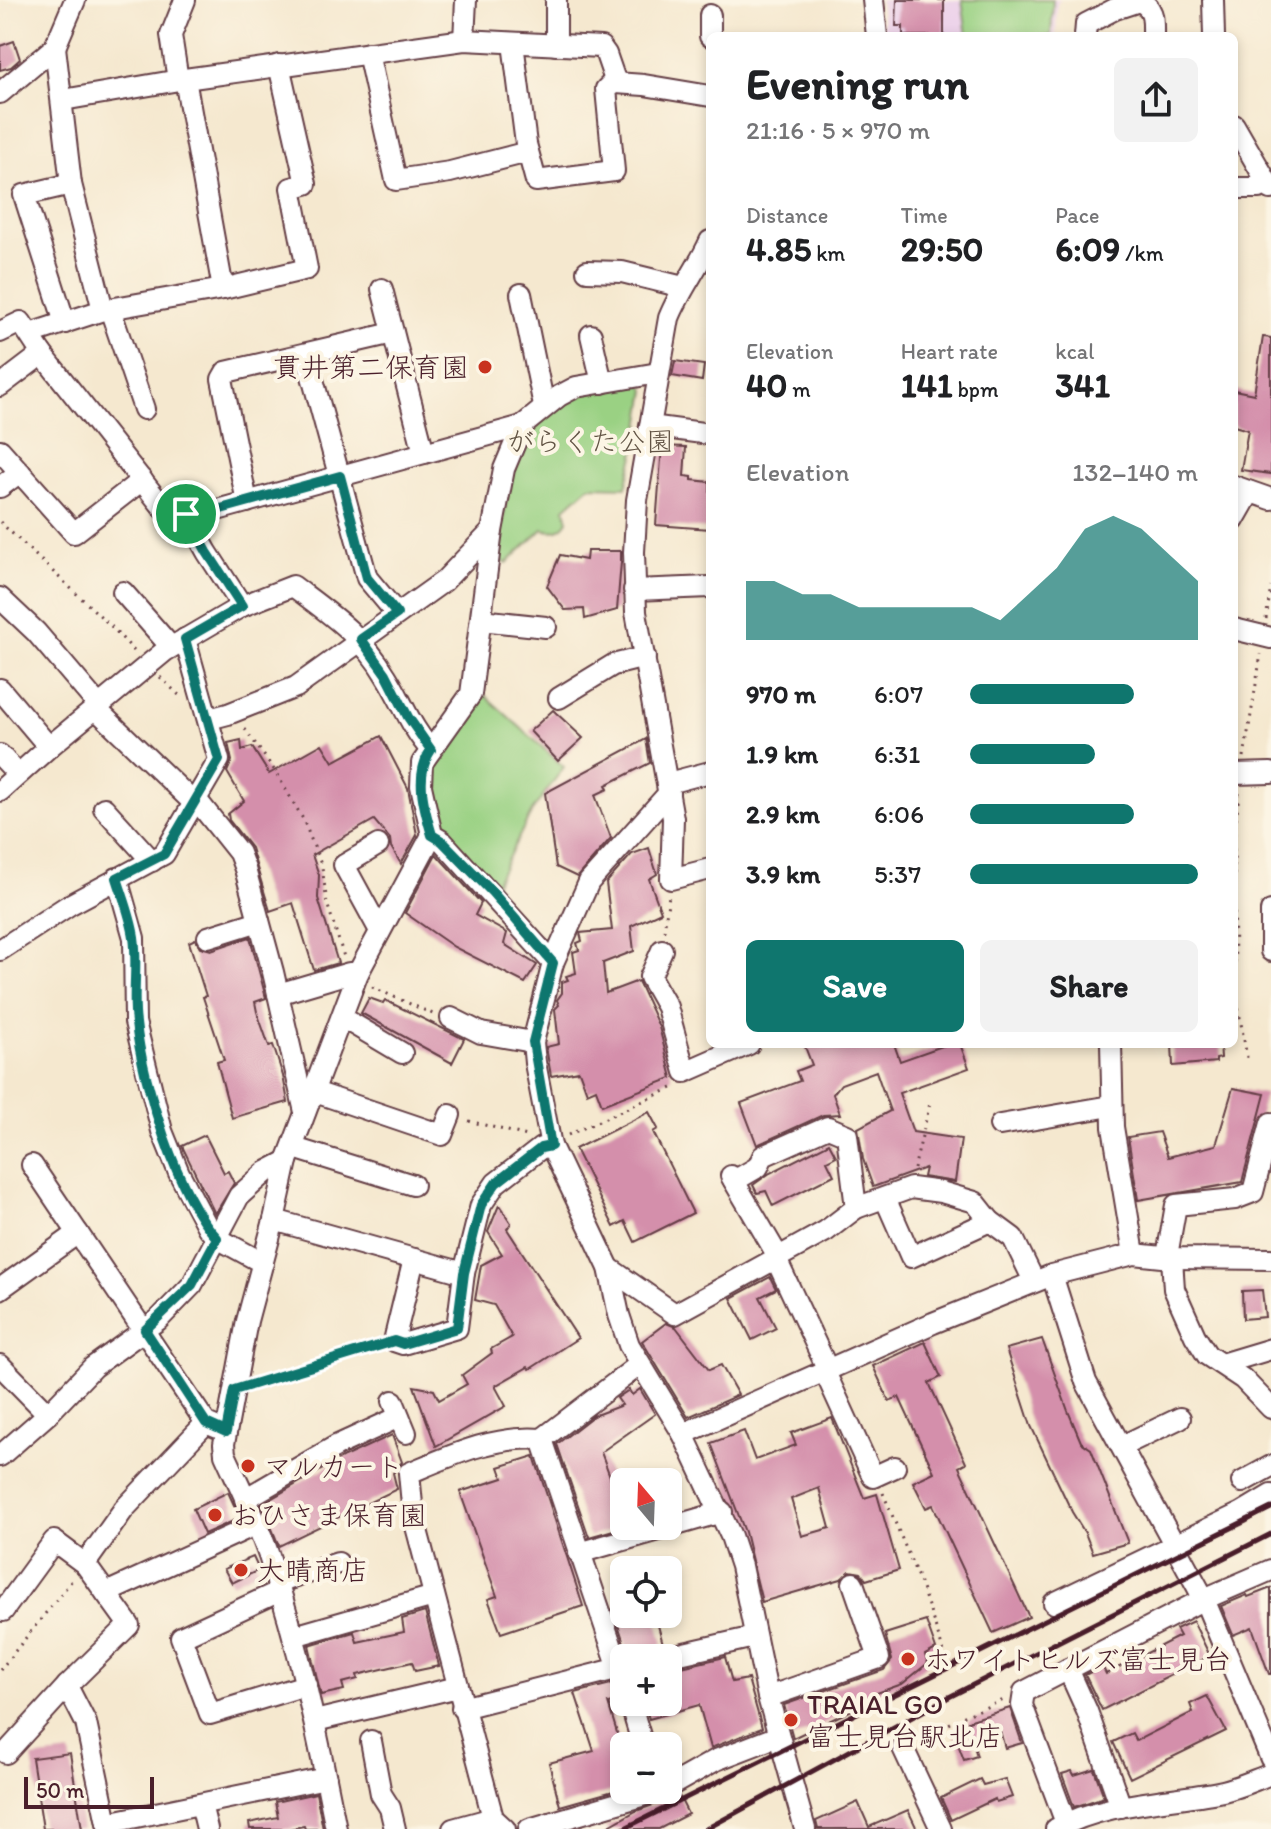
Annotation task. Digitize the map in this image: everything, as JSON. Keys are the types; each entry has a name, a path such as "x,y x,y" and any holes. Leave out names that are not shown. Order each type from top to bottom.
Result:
{"street":[{"path":"185,0 171,35 223,289"},
{"path":"464,40 466,0"},
{"path":"556,0 556,45"},
{"path":"873,0 877,32"},
{"path":"1213,0 1214,32"},
{"path":"1085,32 1086,24 1139,1 1152,11 1153,32"},
{"path":"0,93 55,47 73,2"},
{"path":"710,15 710,32"},
{"path":"63,100 182,79 464,40 601,47 614,81"},
{"path":"513,43 528,152 536,181 614,171 606,89 614,81"},
{"path":"55,47 63,100 64,145 71,184 106,310 144,409"},
{"path":"368,53 396,180 450,172 528,152"},
{"path":"30,334 106,310 223,289 307,269 291,188 306,184 279,65"},
{"path":"614,81 706,95"},
{"path":"1238,132 1269,186 1238,188"},
{"path":"65,323 24,195 71,184"},
{"path":"706,255 683,287 669,318 637,500 634,590 673,818 671,879 706,870"},
{"path":"587,271 622,272 683,287"},
{"path":"382,289 424,453"},
{"path":"521,294 544,406"},
{"path":"0,332 21,322 42,354 166,511 199,515 522,426"},
{"path":"247,502 222,379 226,372 393,333"},
{"path":"591,335 602,383"},
{"path":"0,386 42,354"},
{"path":"306,354 367,578 397,614"},
{"path":"336,1829 315,1721 294,1636 257,1524 225,1454 226,1432 247,1321 290,1155 312,1091 357,977 432,835 421,786 422,763 471,694 492,531 504,469 522,426 544,406 576,387 658,373"},
{"path":"650,426 706,433"},
{"path":"0,450 74,533 142,480"},
{"path":"0,487 20,472"},
{"path":"1242,489 1271,499"},
{"path":"186,514 242,606"},
{"path":"209,719 296,687 444,581 492,531"},
{"path":"0,791 97,707 178,643 242,606 293,586 361,639 386,674 408,717 431,750"},
{"path":"634,590 706,587"},
{"path":"0,925 6,946 69,905 164,854 219,760 209,719 178,643 123,592"},
{"path":"0,598 36,632 97,707 195,801 239,853 278,994 305,1112"},
{"path":"481,620 546,627"},
{"path":"1238,630 1268,636"},
{"path":"559,698 613,665 645,657"},
{"path":"0,689 49,747"},
{"path":"0,755 18,774"},
{"path":"1238,774 1271,773"},
{"path":"706,774 668,788 589,882 553,963 533,1042 548,1141 609,1268 619,1315 639,1365 683,1434 722,1512 741,1566 768,1697 805,1829"},
{"path":"104,808 152,861"},
{"path":"432,835 442,841 492,892 553,963"},
{"path":"378,845 344,865 380,931"},
{"path":"117,878 134,938 135,1022 155,1107 179,1173 208,1228 217,1238 263,1263"},
{"path":"1271,911 1271,951"},
{"path":"208,937 259,921"},
{"path":"662,950 650,977 667,1007 685,1072 740,1048"},
{"path":"278,994 349,973 357,977"},
{"path":"343,1018 402,1053"},
{"path":"446,1018 481,1033 533,1042"},
{"path":"1111,1048 1111,1106 1121,1187 1134,1254"},
{"path":"312,1091 442,1135 450,1115"},
{"path":"1000,1125 1111,1106"},
{"path":"1271,1123 1253,1192 1235,1199 1176,1205 1169,1257 1174,1289 1207,1355 1243,1379 1271,1408"},
{"path":"856,1208 847,1135 828,1127 763,1156 758,1167 732,1178 778,1258 873,1477 895,1467"},
{"path":"414,1259 394,1341 403,1344 457,1328 464,1273 481,1205 496,1183 548,1141"},
{"path":"0,1456 48,1414 93,1367 145,1330 192,1285 239,1196 290,1155 413,1185"},
{"path":"32,1165 206,1423 226,1432"},
{"path":"609,1268 675,1314 826,1231 856,1208 911,1188 941,1192 975,1202 990,1221 1013,1238 1043,1278 1086,1382 1204,1599 1271,1759"},
{"path":"885,1198 911,1257 990,1221"},
{"path":"274,1220 464,1273"},
{"path":"0,1289 78,1233"},
{"path":"683,1434 1043,1278 1134,1254 1271,1259"},
{"path":"1221,1364 1271,1349"},
{"path":"0,1365 48,1414"},
{"path":"453,1829 499,1824 460,1698 413,1515 409,1473 460,1451 509,1440 542,1439 639,1365"},
{"path":"245,1499 338,1445 399,1417"},
{"path":"1122,1446 1180,1418"},
{"path":"85,1564 124,1509 206,1423"},
{"path":"542,1439 612,1644"},
{"path":"1242,1482 1271,1466"},
{"path":"1054,1603 1176,1545 1271,1495"},
{"path":"579,1553 722,1512"},
{"path":"106,1593 257,1524"},
{"path":"3,1611 54,1541 85,1564 129,1625 67,1686 6,1753"},
{"path":"306,1685 210,1714 181,1637 278,1587 338,1563"},
{"path":"1271,1570 1204,1599 1024,1692 1022,1705 1061,1826 1121,1807 1222,1792 1271,1774"},
{"path":"768,1697 879,1658 853,1583"},
{"path":"294,1636 434,1596"},
{"path":"682,1653 754,1637"},
{"path":"1068,1669 1087,1711 1121,1807"},
{"path":"315,1721 610,1674"},
{"path":"67,1686 86,1723 107,1823 326,1778"},
{"path":"682,1779 716,1760 778,1736"},
{"path":"371,1741 381,1794 390,1808 395,1829"},
{"path":"903,1748 941,1829"},
{"path":"201,1804 207,1829"},
{"path":"529,1829 614,1804"}],"path":[{"path":"1238,774 1268,636 1271,587"},
{"path":"662,950 671,879"},
{"path":"357,977 446,1018"},
{"path":"1238,1006 1248,1063"},
{"path":"450,1115 548,1141 590,1127 682,1084"},
{"path":"911,1188 930,1103"},
{"path":"234,1390 394,1341"},
{"path":"873,1477 878,1480 919,1580 947,1661"},
{"path":"0,1670 85,1564"},
{"path":"903,1748 962,1717 1024,1692"}],"shaded area":[{"path":"880,0 1061,0 1057,3 1056,32 884,32"}],"green space":[{"path":"962,0 1053,0 1051,32 966,32"},
{"name":"がらくた公園","path":"641,384 646,390 626,487 590,486 565,508 568,521 563,527 554,531 543,529 507,563 498,561 509,487 525,442 539,423 557,407 580,394"},
{"path":"480,691 564,767 532,811 494,886 436,823 429,797 430,763"}],"building":[{"path":"897,0 944,0 944,32 903,32 903,26 896,26"},
{"path":"14,41 20,59 11,67 0,70 0,46"},
{"path":"1263,337 1271,338 1271,474 1241,470 1248,430 1238,427 1238,391 1254,394"},
{"path":"675,361 704,365 702,381 672,376"},
{"path":"662,446 686,447 684,476 706,482 706,529 656,525"},
{"path":"587,551 621,551 621,562 617,610 585,619 584,609 565,610 547,586 560,555 586,560"},
{"path":"553,710 583,738 558,761 530,731"},
{"path":"381,736 408,788 417,835 401,864 390,839 374,820 312,855 319,875 318,898 338,963 314,970 293,903 270,911 251,848 229,820 228,814 244,801 227,772 232,761 228,743 241,740 242,750 252,747 269,774 322,744 333,762"},
{"path":"646,739 650,763 606,785 608,789 595,795 611,838 577,877 556,867 545,793"},
{"path":"649,848 657,874 649,879 661,912 631,926 634,951 603,963 606,993 638,981 659,1027 672,1078 602,1105 596,1089 587,1093 579,1071 551,1076 546,1047 559,1044 555,1009 559,1005 557,1000 562,993 562,982 568,980 566,976 576,973 573,952 579,950 577,943 582,941 580,933 612,930 606,883 632,854"},
{"path":"436,854 481,903 475,915 507,933 504,944 537,965 525,983 454,947 405,913"},
{"path":"250,937 266,998 255,1002 257,1012 269,1046 273,1045 288,1102 232,1118 217,1062 224,1060 189,942 195,939 200,947 211,950"},
{"path":"369,998 383,1003 385,1000 464,1039 452,1063 361,1013"},
{"path":"806,1048 895,1048 900,1061 937,1048 962,1048 969,1068 899,1093 913,1132 961,1139 955,1182 923,1177 925,1168 873,1187 863,1159 858,1128 890,1111 876,1071 841,1084 833,1094 840,1114 823,1115 757,1145 741,1103 800,1081 796,1071 812,1065"},
{"path":"1172,1048 1220,1048 1221,1058 1216,1062 1173,1066"},
{"path":"1233,1088 1265,1094 1242,1182 1138,1200 1128,1137 1159,1132 1168,1157 1216,1145"},
{"path":"649,1112 658,1129 653,1132 693,1213 635,1242 625,1221 614,1227 575,1149"},
{"path":"205,1135 224,1173 228,1171 234,1183 215,1214 182,1146"},
{"path":"829,1143 836,1156 827,1161 834,1175 773,1206 766,1191 757,1193 753,1185 770,1173"},
{"path":"499,1205 511,1223 507,1229 578,1338 530,1369 528,1367 495,1386 506,1406 436,1446 414,1386 434,1390 439,1400 467,1384 462,1375 492,1353 491,1349 512,1337 494,1305 475,1300 481,1265 502,1254 488,1232"},
{"path":"770,1277 776,1289 760,1297 776,1328 752,1340 731,1298"},
{"path":"1262,1290 1265,1317 1243,1319 1242,1291"},
{"path":"666,1323 676,1327 709,1370 721,1365 738,1395 688,1417 642,1341"},
{"path":"1042,1339 1081,1442 1091,1449 1128,1543 1093,1553 1031,1426 1006,1349"},
{"path":"925,1342 941,1377 929,1383 966,1463 959,1467 1029,1617 993,1633 933,1505 926,1508 913,1482 934,1472 899,1397 889,1401 873,1366"},
{"path":"640,1389 655,1414 601,1452 610,1476 610,1531 589,1537 557,1444 593,1416 622,1405 617,1398 629,1390 632,1395"},
{"path":"832,1418 864,1498 877,1494 899,1570 866,1580 861,1573 850,1571 841,1579 762,1602 745,1532 711,1443 744,1431 755,1460 796,1445 791,1433","holes":["819,1488 830,1528 802,1536 791,1499"]},
{"path":"392,1435 402,1462 393,1473 397,1489 279,1546 262,1504 344,1457"},
{"path":"534,1456 583,1606 501,1633 488,1599 497,1596 460,1492 503,1478 499,1467"},
{"name":"おひさま保育園","path":"228,1492 240,1518 204,1534 193,1509"},
{"name":"大晴商店","path":"253,1557 259,1570 232,1583 224,1569"},
{"path":"1271,1588 1269,1674 1252,1627 1233,1635 1221,1606"},
{"path":"425,1612 439,1666 415,1671 412,1662 357,1675 358,1679 342,1683 344,1690 321,1695 309,1645 354,1632 357,1642 404,1632 402,1619"},
{"path":"926,1621 936,1649 925,1655 928,1663 902,1684 871,1695 873,1700 793,1738 784,1705 884,1670 892,1660 885,1634"},
{"path":"1193,1621 1210,1656 1102,1710 1085,1675 1102,1666 1106,1674 1180,1636 1176,1629"},
{"path":"619,1628 659,1628 663,1644 624,1644"},
{"path":"725,1657 732,1682 748,1679 762,1728 711,1748 699,1705 682,1710 682,1667"},
{"path":"610,1684 608,1703 617,1732 610,1732 610,1792 560,1806 549,1763 594,1751 575,1693"},
{"path":"1207,1696 1226,1731 1130,1778 1113,1742 1132,1733 1136,1741 1193,1712 1190,1704"},
{"path":"1010,1708 1022,1743 1005,1748 1000,1731 972,1740 977,1756 964,1760 953,1731 969,1726 968,1721"},
{"path":"70,1753 82,1829 43,1829 32,1758"},
{"path":"1094,1769 1104,1797 1074,1807 1062,1774 1072,1771 1074,1775"},
{"path":"980,1779 983,1785 1005,1779 1012,1797 996,1802 995,1799 951,1820 941,1798"},
{"path":"316,1793 323,1829 305,1829 304,1826 250,1829 249,1823 278,1817 275,1802"},
{"path":"682,1802 688,1814 659,1829 604,1829 656,1804"},
{"path":"858,1802 869,1827 908,1810 917,1829 818,1829 816,1821"}],"railway":[{"path":"623,1829 1271,1508"},
{"path":"706,1829 949,1697 1271,1534"}],"place":[{"name":"貫井第二保育園","path":"485,367"},
{"name":"マルカート","path":"248,1466"},
{"name":"おひさま保育園","path":"215,1515"},
{"name":"大晴商店","path":"241,1570"},
{"name":"ホワイトヒルズ富士見台","path":"908,1659"},
{"name":"TRAIAL GO 富士見台駅北店","path":"791,1720"}],"route":[{"path":"340,476 367,578 397,614 361,639 386,674 423,742 431,750 422,763 421,786 432,835 442,841 492,892 553,963 533,1042 551,1146 541,1148 496,1183 481,1205 464,1273 457,1328 403,1344 394,1341 234,1390 226,1432 206,1423 145,1330 192,1285 217,1238 208,1228 179,1173 155,1107 135,1022 134,938 117,878 164,854 219,760 185,639 242,606 186,514 199,515 340,476"}]}
